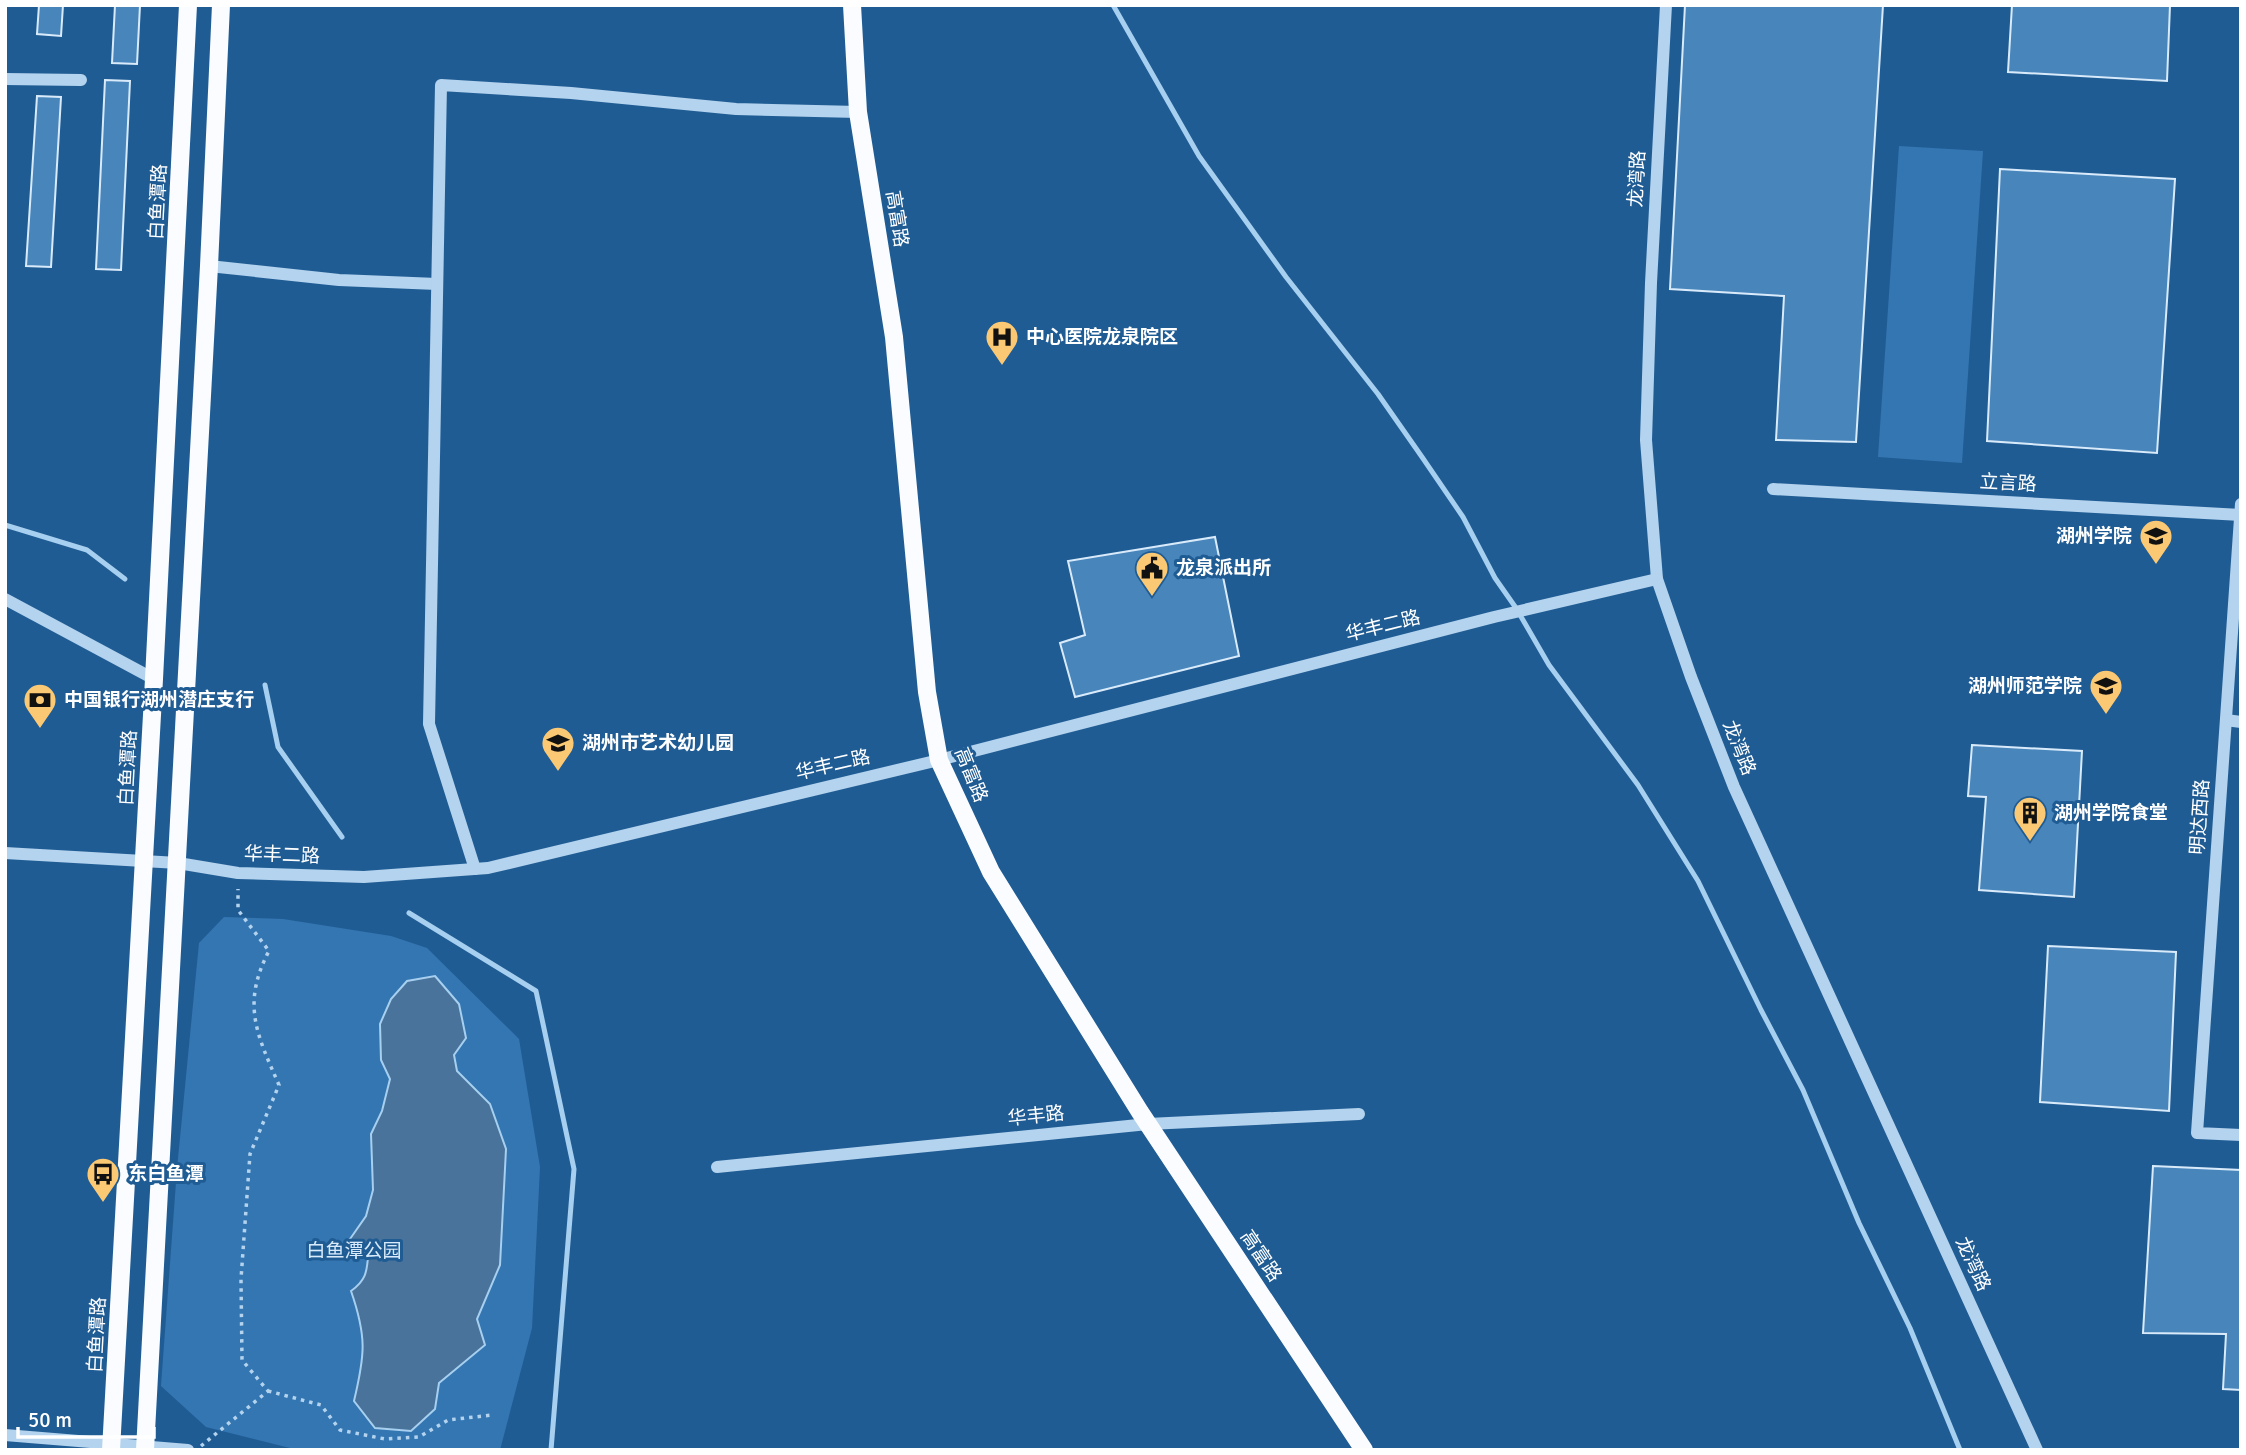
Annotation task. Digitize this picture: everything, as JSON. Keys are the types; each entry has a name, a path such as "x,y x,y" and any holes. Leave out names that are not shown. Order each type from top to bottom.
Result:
{"main road":[{"name":"白鱼潭路","path":"111,1447 188,5"},
{"path":"145,1448 221,5"},
{"name":"高富路","path":"852,5 858,112 894,337 927,692 939,760 991,872 1148,1124 1364,1450"}],"street":[{"name":"龙湾路","path":"1666,5 1651,283 1646,440 1657,579 1691,677 1734,787 2037,1450"},
{"path":"5,79 81,80"},
{"path":"475,869 429,724 441,85 571,93 736,109 858,112"},
{"path":"209,266 339,280 437,284"},
{"name":"立言路","path":"1773,489 2240,515"},
{"name":"明达西路","path":"2241,504 2197,1133 2241,1135"},
{"name":"华丰二路","path":"5,853 177,863 238,873 364,877 488,868 939,760 1494,617 1657,579"},
{"path":"5,599 154,679"},
{"path":"2226,720 2241,722"},
{"name":"华丰路","path":"717,1167 1148,1124 1359,1114"},
{"path":"5,1435 111,1447 188,1450"}],"path":[{"path":"238,873 238,910 269,951 262,965 252,1007 262,1046 279,1085 250,1154 241,1279 242,1360 268,1391 321,1405 340,1430 385,1439 419,1437 448,1420 492,1415"},
{"path":"197,1450 268,1391"}],"green space":[{"path":"1899,146 1983,151 1962,463 1878,457"},
{"name":"白鱼潭公园","path":"224,917 283,919 391,936 427,948 519,1039 540,1167 532,1328 500,1450 290,1448 206,1427 161,1386 177,1169 199,943"}],"shaded area":[{"path":"435,976 459,1004 466,1038 454,1055 457,1071 490,1104 506,1149 500,1265 477,1319 485,1345 439,1383 435,1409 411,1431 375,1428 354,1401 363,1346 360,1321 351,1291 364,1276 368,1256 350,1239 366,1216 373,1190 371,1134 382,1111 390,1079 381,1060 380,1024 391,999 407,981"}],"building":[{"path":"39,5 63,5 61,36 37,34"},
{"path":"115,5 140,5 137,64 112,63"},
{"path":"1685,5 1883,5 1856,442 1776,440 1784,296 1670,289"},
{"path":"2012,5 2170,5 2167,81 2008,72"},
{"path":"105,80 130,81 121,270 96,269"},
{"path":"37,96 61,97 51,267 26,266"},
{"path":"2000,169 2175,179 2157,453 1987,441"},
{"name":"龙泉派出所","path":"1215,537 1239,656 1075,697 1060,643 1085,635 1068,561"},
{"name":"湖州学院食堂","path":"1972,745 2082,751 2074,897 1979,890 1986,797 1968,796"},
{"path":"2048,946 2176,952 2169,1111 2040,1102"},
{"path":"2153,1166 2241,1170 2241,1390 2223,1389 2226,1334 2143,1333"}],"waterway":[{"path":"1113,5 1199,156 1286,277 1378,394 1422,457 1463,517 1495,578 1549,665 1638,785 1698,881 1803,1090 1859,1223 1910,1328 1960,1450"},
{"path":"5,525 87,550 125,579"},
{"path":"265,685 278,747 342,837"},
{"path":"409,913 536,991 574,1169 551,1450"}],"place":[{"name":"中心医院龙泉院区","path":"1002,367"},
{"name":"湖州学院","path":"2156,566"},
{"name":"龙泉派出所","path":"1152,598"},
{"name":"湖州师范学院","path":"2106,716"},
{"name":"中国银行湖州潜庄支行","path":"40,730"},
{"name":"湖州市艺术幼儿园","path":"558,773"},
{"name":"湖州学院食堂","path":"2030,843"},
{"name":"东白鱼潭","path":"103,1204"}]}
